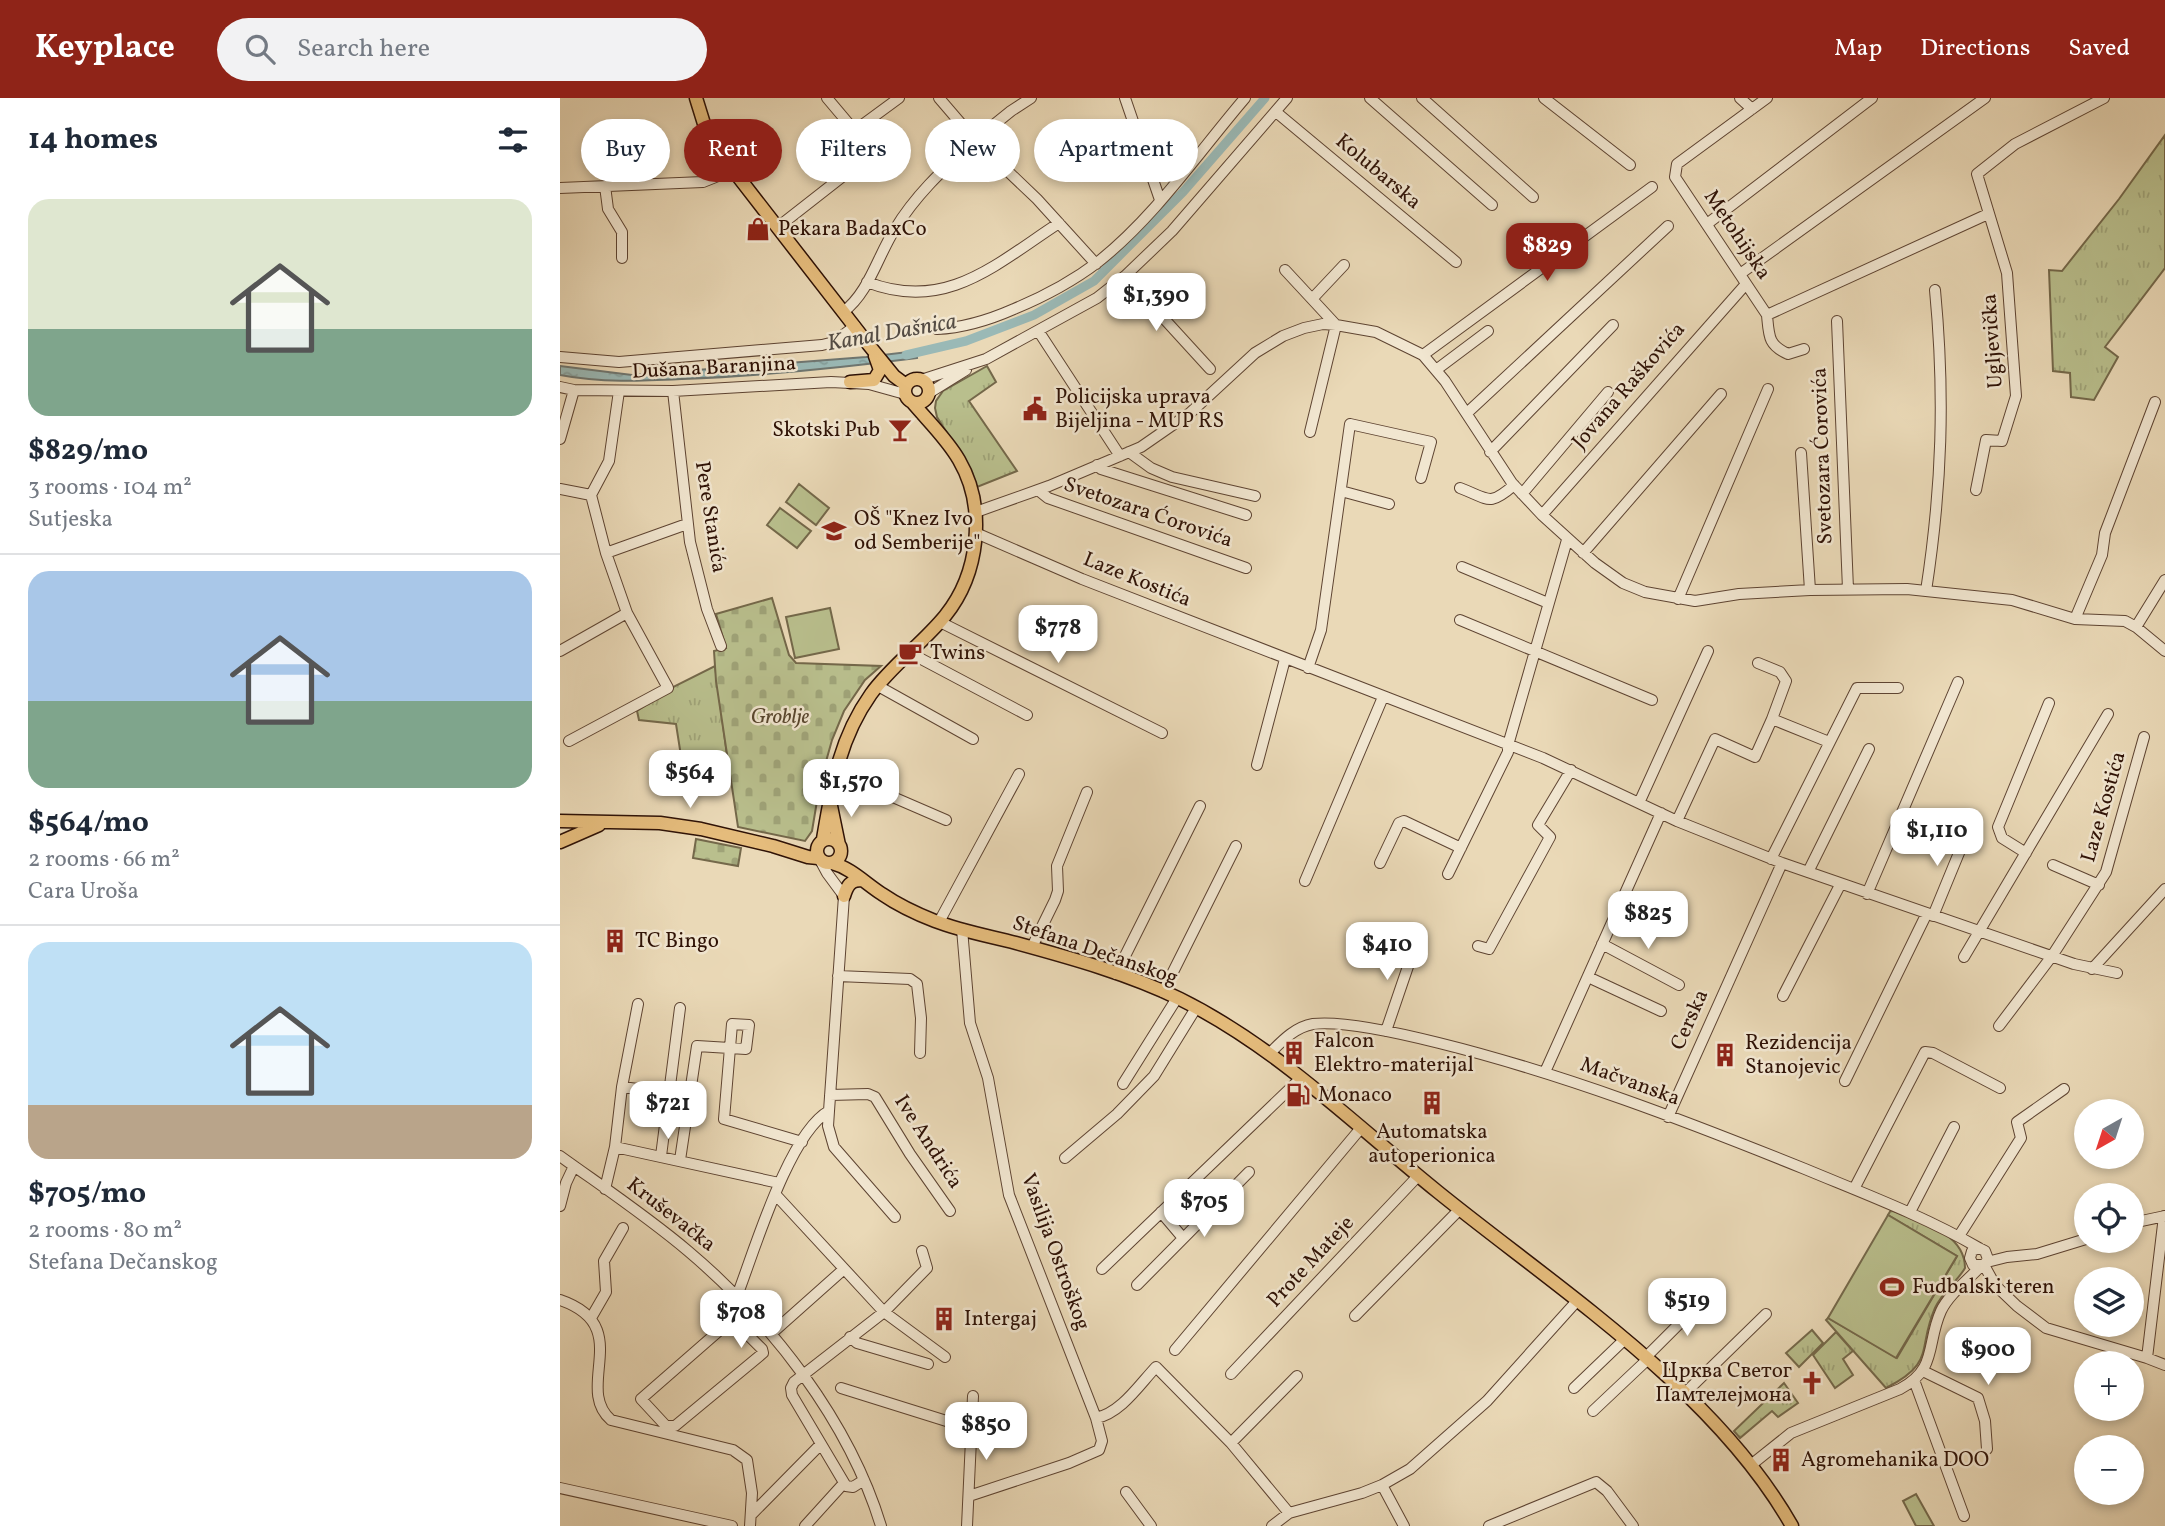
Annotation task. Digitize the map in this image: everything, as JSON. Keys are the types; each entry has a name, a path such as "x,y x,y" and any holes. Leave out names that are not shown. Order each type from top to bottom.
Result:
{"main road":[{"path":"696,98 703,119"},
{"path":"742,182 883,366 910,388 920,403 928,395"},
{"path":"850,382 874,380 883,366"},
{"path":"910,388 927,385 939,433"},
{"path":"825,861 816,849 822,840 835,772 859,713 878,686 940,622 963,586 973,557 976,533 971,489 960,461 910,388"},
{"path":"825,861 840,856 830,799"},
{"path":"560,821 602,824 660,823 691,827 844,866 874,889"},
{"path":"560,842 602,824"},
{"path":"773,846 797,847 831,839 874,889"},
{"path":"844,896 848,885 855,880 862,880"},
{"name":"Stefana Dečanskog","path":"874,889 899,905 939,922 1032,947 1163,992 1196,1008 1270,1053 1418,1176 1624,1340 1685,1393 1751,1465 1792,1526"}],"street":[{"path":"827,98 844,119"},
{"path":"870,119 899,98"},
{"path":"939,98 957,119"},
{"path":"1001,119 1031,98"},
{"path":"1125,98 1160,200"},
{"path":"936,329 956,329 1001,315 1035,300 1096,264 1135,229 1245,98"},
{"path":"910,388 975,364 1039,332 1097,298 1125,276 1172,231 1287,98"},
{"path":"1370,98 1492,205"},
{"path":"1422,98 1532,197"},
{"path":"1544,98 1630,165"},
{"path":"1740,98 1752,109 1766,98"},
{"path":"1707,223 1872,98"},
{"path":"1740,274 1985,98"},
{"name":"Ugljevička","path":"1976,490 1986,440 2002,441 2017,396 2007,273 1977,174 2015,144 2105,98"},
{"name":"Metohijska","path":"1752,109 1677,164 1675,177 1767,315 1769,334 1776,348 1788,354 1804,349"},
{"name":"Kolubarska","path":"1276,112 1456,262"},
{"path":"560,188 703,182"},
{"path":"778,228 838,182"},
{"path":"843,312 851,306 867,282 894,230 930,182"},
{"path":"1020,182 1096,264"},
{"path":"605,187 608,209 622,232 622,258"},
{"path":"1423,355 1652,187"},
{"path":"1767,315 1988,214"},
{"path":"867,282 900,292 914,293 952,287 977,276 1059,223"},
{"path":"1467,413 1668,226"},
{"path":"1312,299 1344,265"},
{"path":"1285,270 1335,325 1310,432"},
{"path":"1125,276 1210,369"},
{"name":"Jovana Raškovića","path":"1542,515 1746,284"},
{"path":"1926,591 1941,471 1941,350 1935,290"},
{"name":"Svetozara Ćorovića","path":"1837,321 1848,589"},
{"name":"Svetozara Ćorovića","path":"975,512 1038,490 1125,454 1169,430 1255,353 1283,336 1304,328 1323,324 1335,325 1376,332 1423,355 1467,413 1490,452 1522,494 1583,553 1623,583 1645,592 1695,601 1739,594 1848,589 1926,591 2012,600 2076,619 2125,621 2136,626 2165,651"},
{"path":"1490,452 1613,325"},
{"path":"560,357 619,362 822,345 834,342 855,326"},
{"path":"1436,370 1488,331"},
{"path":"1039,332 1125,454"},
{"path":"928,395 975,364"},
{"name":"Dušana Baranjina","path":"560,387 574,390 673,391 850,382 910,388"},
{"path":"1678,599 1768,388"},
{"path":"560,439 574,390"},
{"path":"569,741 668,688 627,613 606,553 591,495 609,461 619,391"},
{"name":"Pere Stanića","path":"673,391 687,524 707,609 721,646"},
{"path":"1522,494 1608,391"},
{"path":"1583,553 1721,394"},
{"path":"2076,619 2102,555 2105,533 2155,402"},
{"path":"1308,668 1321,630 1350,424 1431,442 1421,478"},
{"name":"Svetozara Ćorovića","path":"1801,453 1810,590"},
{"name":"Svetozara Ćorovića","path":"1125,454 1172,477 1255,496"},
{"name":"Svetozara Ćorovića","path":"1097,465 1101,469 1246,515"},
{"path":"1460,488 1491,501 1499,498 1514,485"},
{"path":"560,489 591,495"},
{"name":"Svetozara Ćorovića","path":"1038,490 1048,499 1246,568"},
{"path":"1340,491 1389,504"},
{"path":"606,553 687,524"},
{"name":"Laze Kostića","path":"976,533 1082,579 1571,770 1677,821 1777,861 1840,885 2052,956 2118,973"},
{"path":"1448,874 1505,759 1567,540"},
{"path":"1462,567 1548,603"},
{"path":"2136,626 2165,580"},
{"path":"560,651 627,613"},
{"path":"1460,620 1652,700"},
{"path":"940,622 1162,733"},
{"path":"1639,803 1708,651"},
{"path":"910,653 1027,715"},
{"path":"1257,765 1285,659"},
{"path":"1677,821 1716,739 1755,757 1786,681 1780,672 1758,663"},
{"path":"1867,894 1958,682"},
{"path":"878,686 973,739"},
{"path":"1777,861 1829,742 1857,688 1898,688"},
{"path":"1305,881 1383,697"},
{"path":"2026,853 2002,838 1998,827 2049,703"},
{"name":"Laze Kostića","path":"1964,957 2108,714"},
{"path":"1772,719 1829,742"},
{"name":"Laze Kostića","path":"1998,1026 2052,956 2106,872 2144,737"},
{"path":"1808,872 1869,749"},
{"path":"1478,946 1489,949 1550,837 1538,825 1571,770"},
{"path":"835,772 946,820"},
{"path":"939,922 1019,774"},
{"path":"1032,947 1055,900 1058,891 1057,866 1087,792"},
{"path":"1116,974 1200,806"},
{"path":"1545,1072 1661,813"},
{"path":"1380,863 1399,823 1404,821 1461,848"},
{"path":"1845,1081 1930,915 1968,831"},
{"path":"1163,992 1236,846"},
{"path":"825,861 827,873 844,896 828,1126 834,1147 895,1217"},
{"name":"Cerska","path":"1668,1117 1777,861"},
{"path":"2053,866 2099,885"},
{"path":"1783,996 1840,885"},
{"path":"2092,968 2165,889"},
{"name":"Vasilija Ostroškog","path":"961,929 970,1023 988,1078 1009,1195 1096,1418 1102,1441 1098,1450 1069,1462 969,1496"},
{"path":"1386,1031 1416,943"},
{"path":"1602,944 1679,985"},
{"path":"838,976 911,979 917,984 920,1053"},
{"path":"1588,977 1661,1011"},
{"path":"1123,1084 1177,998"},
{"path":"605,1189 615,1147 622,1087 638,1004"},
{"path":"661,1156 680,1007"},
{"path":"1065,1157 1117,1114 1154,1076 1196,1008"},
{"name":"Mačvanska","path":"1270,1053 1291,1033 1315,1024 1386,1031 1476,1052 1545,1072 1751,1146 1910,1212 1982,1249"},
{"path":"680,1160 697,1046 728,1047 724,1119 802,1142"},
{"path":"1854,1189 1925,1052 1933,1053 2000,1088"},
{"path":"1102,1269 1301,1078"},
{"path":"622,1087 669,1093"},
{"path":"2064,1089 2017,1122 2021,1138 1955,1234 1995,1285 2046,1328 2165,1365"},
{"name":"Ive Andrića","path":"830,1095 868,1094 875,1097 950,1211"},
{"path":"737,1296 779,1183 802,1142 829,1111"},
{"path":"1910,1212 1954,1127"},
{"path":"1175,1350 1361,1128"},
{"path":"615,1147 779,1183"},
{"name":"Kruševačka","path":"560,1156 688,1250 747,1306 802,1374 826,1410 864,1480 881,1526"},
{"path":"560,1206 565,1183 574,1167"},
{"path":"1137,1285 1249,1172"},
{"name":"Prote Mateje","path":"1231,1374 1418,1176"},
{"path":"775,1194 884,1312 945,1357"},
{"path":"1355,1316 1460,1209"},
{"path":"1161,1212 1183,1238"},
{"path":"2144,1220 2164,1216 2147,1358"},
{"name":"Kruševačka","path":"591,1318 606,1292 604,1261 624,1227"},
{"path":"1978,1263 2037,1254 2074,1243"},
{"path":"1978,1263 1972,1251 1982,1249 2015,1256"},
{"path":"1751,1465 1791,1433 1900,1389 1914,1380 1923,1371 1930,1357 1941,1311 1969,1272 1988,1255 1982,1249"},
{"path":"864,1480 853,1487 846,1486 792,1395 791,1388 802,1374 884,1312 927,1268 922,1251"},
{"path":"771,1334 844,1269"},
{"path":"1962,1285 1979,1281 1995,1285"},
{"path":"1593,1411 1707,1296"},
{"path":"560,1300 591,1318 598,1331 598,1400 603,1413 611,1420 733,1450 741,1455 749,1465 752,1514 750,1526"},
{"path":"1272,1526 1289,1513 1308,1506 1333,1502 1382,1485 1410,1469 1487,1401 1576,1302"},
{"path":"731,1322 735,1322 763,1353 675,1426 666,1426 641,1399 747,1306"},
{"path":"1685,1393 1766,1314"},
{"path":"850,1337 857,1343 928,1364"},
{"path":"1574,1388 1624,1340"},
{"path":"1096,1418 1108,1415 1118,1407 1156,1367 1231,1443 1289,1513"},
{"path":"1923,1371 1978,1398 1985,1421 1987,1450"},
{"path":"1231,1443 1297,1376"},
{"path":"1914,1380 1964,1516"},
{"path":"841,1388 972,1429"},
{"path":"967,1526 973,1396"},
{"path":"752,1514 821,1444"},
{"path":"1489,1526 1596,1482 1607,1491 1631,1523"},
{"path":"805,1526 844,1483"},
{"path":"1382,1485 1404,1526"},
{"path":"560,1488 732,1526"},
{"path":"1126,1492 1151,1526"}],"green space":[{"path":"2165,135 2165,268 2105,347 2118,357 2094,400 2071,397 2070,373 2053,371 2049,270 2062,271"},
{"path":"987,366 996,382 969,401 1017,471 977,487 937,417 935,408 943,391"},
{"path":"799,484 829,508 816,525 786,502"},
{"path":"780,508 811,531 797,548 767,525"},
{"name":"Groblje","path":"772,598 789,655 796,663 881,666 865,680 844,711 832,740 820,783 812,831 805,841 738,827 716,681 714,651 726,648 716,614"},
{"path":"830,608 839,649 795,658 786,617"},
{"path":"715,666 727,755 681,756 676,724 639,720 637,711 673,687"},
{"path":"696,839 741,848 738,866 693,858"},
{"path":"1891,1210 1949,1237 1963,1256 1965,1268 1935,1308 1919,1363 1902,1379 1886,1388 1826,1320 1828,1318 1897,1358 1957,1256 1888,1215"},
{"name":"Fudbalski teren","path":"1888,1215 1957,1256 1896,1358 1828,1318"},
{"path":"1812,1330 1823,1343 1799,1367 1786,1353"},
{"path":"1836,1332 1853,1351 1843,1359 1853,1375 1835,1388 1813,1355"},
{"path":"1784,1383 1798,1403 1778,1417 1772,1411 1740,1438 1734,1431"},
{"path":"1916,1494 1934,1526 1916,1526 1903,1501"}],"water":[{"path":"916,351 917,358 741,376 621,381 560,375 560,366 632,375"}],"waterway":[{"name":"Kanal Dašnica","path":"906,355 966,341 1034,315 1094,281 1183,192 1265,98"}],"place":[{"name":"Pekara BadaxCo","path":"758,229"},
{"name":"Policijska uprava Bijeljina - MUP RS","path":"1035,409"},
{"name":"Skotski Pub","path":"900,430"},
{"name":"OŠ \"Knez Ivo od Semberije\"","path":"834,531"},
{"name":"Twins","path":"910,653"},
{"name":"TC Bingo","path":"615,941"},
{"name":"Falcon Elektro-materijal","path":"1294,1053"},
{"name":"Rezidencija Stanojevic","path":"1725,1055"},
{"name":"Monaco","path":"1298,1095"},
{"name":"Automatska autoperionica","path":"1432,1103"},
{"name":"Fudbalski teren","path":"1892,1287"},
{"name":"Intergaj","path":"944,1319"},
{"name":"Црква Светог Памтелејмона","path":"1812,1383"},
{"name":"Agromehanika DOO","path":"1781,1460"}]}
